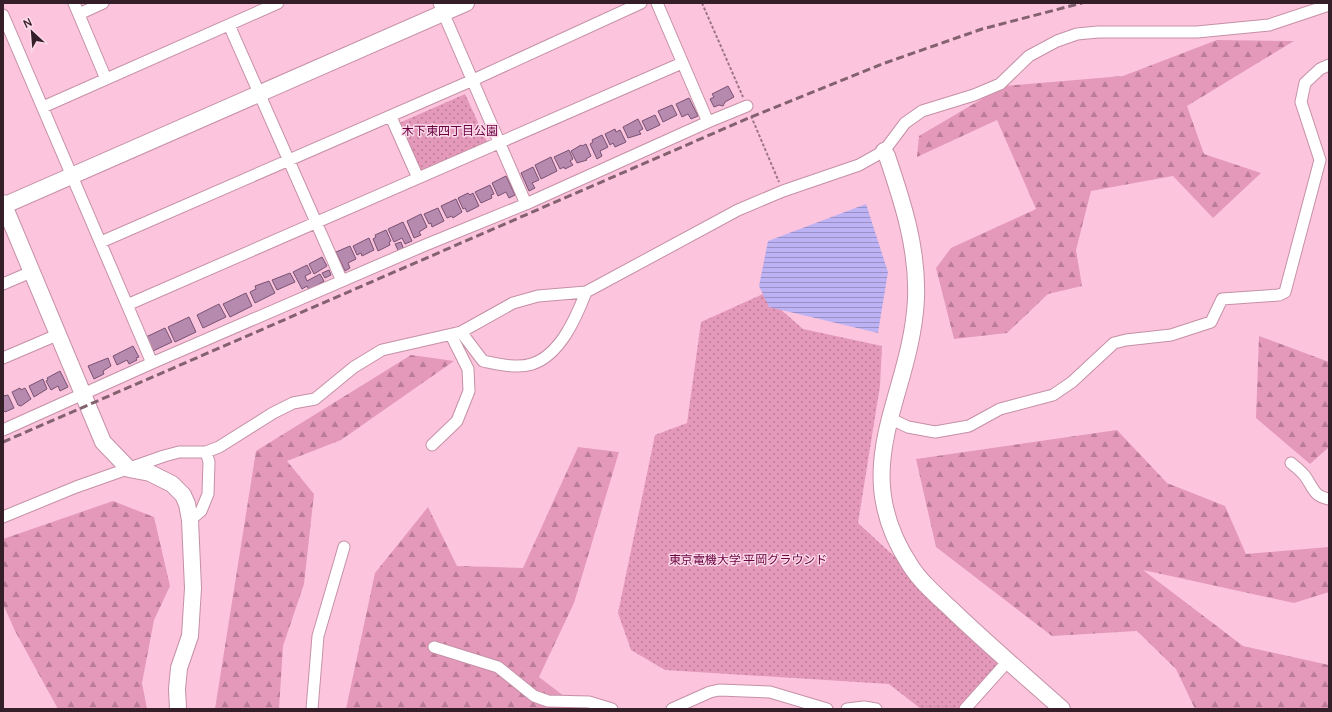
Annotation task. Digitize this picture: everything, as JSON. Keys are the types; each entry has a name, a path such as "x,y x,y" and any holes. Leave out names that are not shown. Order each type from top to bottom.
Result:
{"street":[{"path":"103,3 76,8 106,79"},
{"path":"43,107 278,3"},
{"path":"178,709 177,689 179,668 190,636 193,595 188,504 172,484 150,473 129,469 103,442 3,205 259,93 441,8 466,3"},
{"path":"101,242 391,116 641,3"},
{"path":"657,3 708,122"},
{"path":"3,517 76,488 164,456 180,452 206,452 219,447 273,413 293,403 315,399 354,367 382,350 424,339 456,334 513,304 538,296 586,292 738,210 783,191 859,165 884,151 905,123 922,111 974,95 1000,84 1029,56 1057,41 1077,34 1098,32 1197,32 1269,24 1329,5"},
{"path":"441,8 526,204"},
{"path":"3,15 152,363"},
{"path":"229,25 342,282"},
{"path":"127,305 682,63"},
{"path":"889,418 908,427 935,432 969,426 1000,409 1053,395 1072,382 1114,343 1126,340 1171,335 1211,322 1222,299 1279,295 1284,292 1320,160 1301,102 1305,83 1320,69 1329,65"},
{"path":"3,430 152,363 423,246 526,204 708,122 748,106"},
{"path":"391,116 418,178"},
{"path":"884,151 901,196 912,235 916,272 916,300 911,338 889,418 882,457 881,488 886,515 899,548 911,567 925,583 1008,661 1062,709"},
{"path":"3,284 31,272"},
{"path":"456,334 483,361 505,366 531,365 547,356 561,340 574,322 586,292"},
{"path":"432,445 457,421 469,391 468,369 456,334"},
{"path":"3,358 58,335"},
{"path":"190,520 201,511 208,494 209,462 206,452"},
{"path":"1290,463 1306,477 1311,489 1322,498 1329,500"},
{"path":"312,709 318,636 344,547"},
{"path":"434,647 498,667 534,696 548,700 589,702 612,709"},
{"path":"965,709 1008,661"},
{"path":"672,709 710,692 719,690 770,692 827,709"},
{"path":"847,709 864,707 876,709"}],"green space":[{"path":"1217,40 1294,41 1187,106 1204,154 1261,173 1213,218 1173,176 1091,191 1076,250 1082,286 1048,294 1007,333 954,339 936,268 951,248 1036,209 997,120 917,157 919,136 1004,86 1123,76"},
{"name":"木下東四丁目公園","path":"465,94 488,144 418,174 397,124"},
{"name":"東京電機大学 平岡グラウンド","path":"763,294 803,329 882,346 880,386 858,523 1008,661 965,709 921,709 889,684 665,670 631,650 618,613 655,435 687,423 701,322"},
{"path":"1259,336 1329,362 1329,447 1310,464 1256,418"},
{"path":"411,355 454,361 341,440 287,461 314,494 304,584 283,646 279,709 215,709 256,451"},
{"path":"1117,430 1167,483 1225,506 1246,554 1329,547 1329,592 1294,603 1143,570 1243,646 1329,665 1329,709 1195,709 1176,669 1137,631 1052,636 936,547 916,459"},
{"path":"578,447 619,452 574,603 539,677 581,709 346,709 375,573 428,507 457,566 523,568"},
{"path":"113,501 154,517 170,586 154,620 142,683 147,709 58,709 15,631 3,604 3,539"}],"shaded area":[{"path":"866,204 888,272 878,333 769,307 759,286 768,241"}],"building":[{"path":"728,86 734,97 725,102 723,106 719,105 714,107 710,99 714,97 712,94"},
{"path":"689,98 698,116 691,119 688,114 682,117 676,104"},
{"path":"672,105 677,115 663,122 658,111"},
{"path":"655,115 660,125 647,131 642,121"},
{"path":"638,119 643,129 639,131 641,134 628,138 623,127"},
{"path":"615,129 616,132 620,130 626,142 615,147 613,143 610,145 605,134"},
{"path":"602,135 608,147 600,151 602,156 597,159 590,144 593,142 592,140"},
{"path":"586,144 591,156 586,159 587,160 577,163 571,151 581,145"},
{"path":"569,150 573,159 570,161 573,165 565,169 564,167 560,169 554,157"},
{"path":"551,157 557,171 541,179 535,165"},
{"path":"533,167 539,180 532,183 535,188 529,191 521,173"},
{"path":"506,176 515,195 509,198 506,192 498,196 492,183"},
{"path":"490,185 494,194 491,195 492,198 481,203 475,192"},
{"path":"468,193 470,195 473,193 479,206 467,212 465,208 463,209 458,198"},
{"path":"456,199 462,212 453,218 452,216 447,218 441,206"},
{"path":"438,208 444,221 432,227 431,223 429,224 424,214"},
{"path":"421,214 427,227 419,232 421,235 414,238 407,221"},
{"path":"403,222 412,241 405,244 402,238 394,242 388,229"},
{"path":"386,230 391,241 389,242 390,245 378,251 373,239 376,237 375,235"},
{"path":"369,238 374,250 362,256 361,253 357,255 353,246"},
{"path":"401,242 404,250 399,252 395,244"},
{"path":"350,246 356,259 348,263 350,268 345,271 336,252"},
{"path":"322,257 327,266 314,274 309,264"},
{"path":"307,265 311,273 305,276 307,281 320,274 324,281 309,290 307,286 302,289 293,272"},
{"path":"329,270 331,275 325,278 322,273"},
{"path":"290,273 295,282 277,290 272,280"},
{"path":"269,281 275,293 255,303 250,292 256,289 255,286"},
{"path":"246,293 252,306 230,317 223,304"},
{"path":"219,304 226,317 203,328 197,315"},
{"path":"189,317 196,332 175,342 168,327"},
{"path":"165,328 172,342 153,351 146,337"},
{"path":"133,346 139,357 136,358 137,360 129,364 127,360 117,365 113,356"},
{"path":"108,358 111,366 103,371 104,374 94,379 88,366"},
{"path":"60,371 68,387 60,391 58,386 51,390 46,381 48,380 47,378"},
{"path":"43,379 47,389 34,397 29,386"},
{"path":"20,388 21,390 25,388 31,399 21,406 18,405 12,392"},
{"path":"8,395 14,408 5,412 3,410 3,396"}],"railway":[{"path":"3,442 751,117 882,64 982,29 1082,3"}]}
